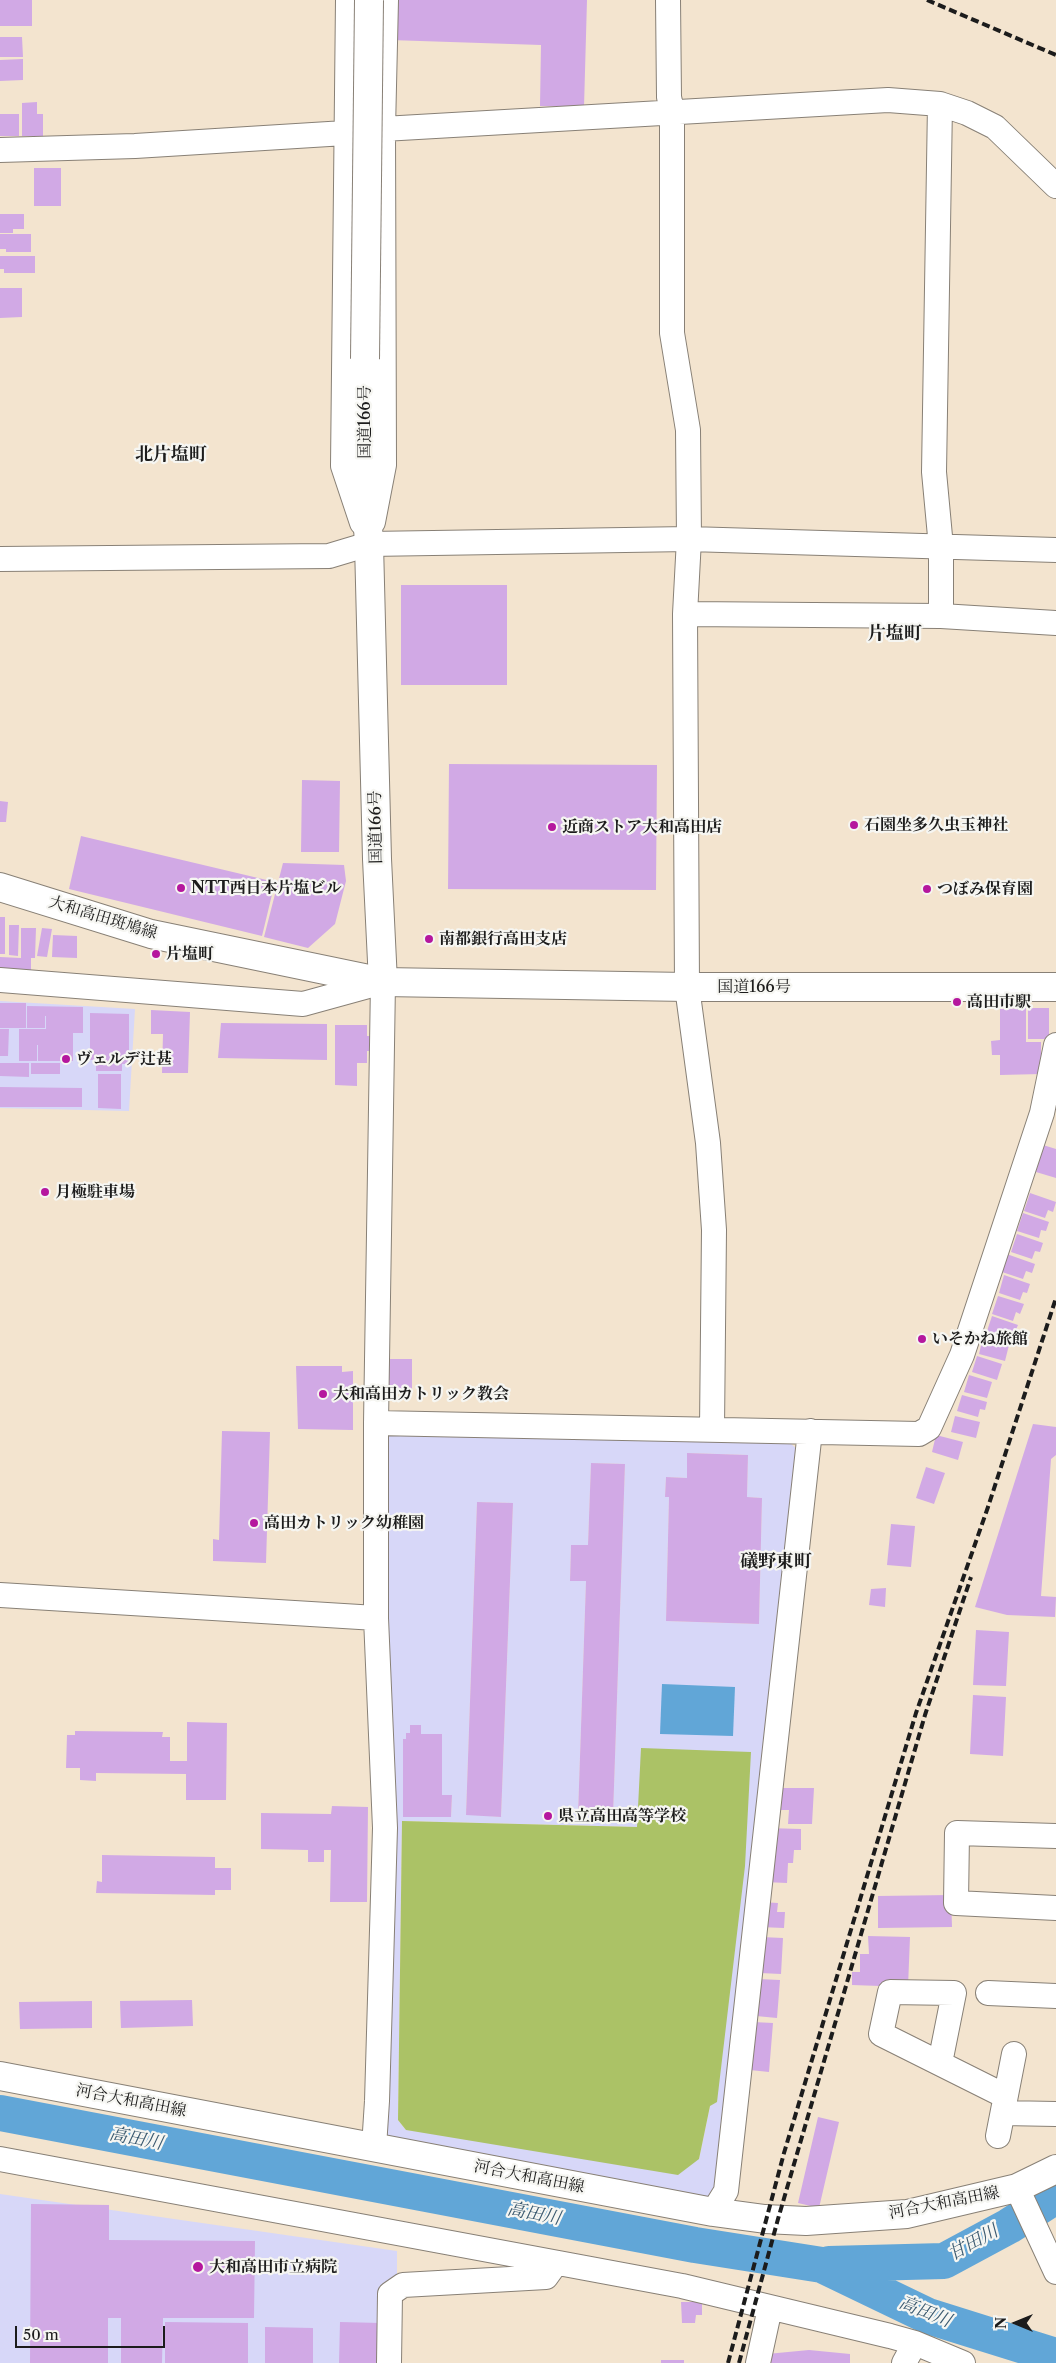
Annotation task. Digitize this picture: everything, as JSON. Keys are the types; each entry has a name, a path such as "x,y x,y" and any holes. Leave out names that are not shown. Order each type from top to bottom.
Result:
{"main road":[{"name":"国道166号","path":"369,0 364,461 369,544 377,859 383,982 687,988 1056,987"},
{"name":"大和高田斑鳩線","path":"0,887 151,934 383,982"},
{"name":"河合大和高田線","path":"0,2076 713,2212 806,2221 907,2214 1021,2196 1056,2169"}],"street":[{"path":"348,0 343,466 369,544"},
{"path":"369,544 384,464 383,129 386,0"},
{"path":"668,0 669,98 672,112 672,333 688,430 688,539 685,614 687,988 708,1142 714,1230 712,1428"},
{"path":"0,150 134,146 383,129 888,100 940,104 967,113 995,128 1056,186"},
{"path":"940,104 934,472 941,547 941,616"},
{"path":"0,559 328,556 369,544 688,539 1056,550"},
{"path":"685,614 941,616 1056,623"},
{"path":"0,980 303,1004 383,982 376,1423 376,1618 385,1828 374,2147"},
{"path":"376,1423 712,1428 919,1434 929,1428 962,1355 1042,1113 1056,1045"},
{"path":"713,2212 726,2191 810,1431"},
{"path":"0,1595 376,1618"},
{"path":"1056,1836 957,1833 956,1903 1056,1908"},
{"path":"988,1993 1056,1996"},
{"path":"1002,2115 1014,2054"},
{"path":"940,2063 1002,2115 1056,2114"},
{"path":"0,2159 682,2286 770,2308 909,2353 963,2363"},
{"path":"1021,2196 1056,2272"},
{"path":"390,2363 390,2294 403,2285 546,2277 556,2264"},
{"path":"758,2363 770,2308"}],"shaded area":[{"name":"ヴェルデ辻甚","path":"0,1001 135,1009 129,1111 0,1108"},
{"name":"県立高田高等学校","path":"385,1433 788,1441 800,1452 725,2172 712,2199 385,2135","holes":["687,1453 748,1455 747,1497 762,1498 759,1624 666,1621 669,1497 665,1497 666,1477 687,1478","591,1463 625,1464 613,1816 578,1815 586,1581 570,1580 571,1545 588,1545","477,1502 513,1503 501,1817 466,1814","410,1725 420,1725 421,1734 442,1734 442,1795 452,1795 451,1817 403,1817 403,1740 406,1739 406,1733 410,1733","402,1821 638,1827 710,2106 699,2159 406,2130 398,2120"]},
{"name":"大和高田市立病院","path":"0,2194 397,2251 397,2282 383,2363 0,2363"}],"green space":[{"path":"641,1748 751,1752 745,1866 717,2102 710,2106 699,2159 678,2175 406,2130 398,2120 402,1821 637,1827"}],"water":[{"path":"662,1684 735,1687 733,1736 660,1734"}],"building":[{"path":"0,0 32,0 32,26 0,26"},
{"path":"391,0 587,0 584,107 540,106 541,45 390,40"},
{"path":"0,37 22,37 23,57 0,57"},
{"path":"23,59 23,80 0,81 0,60"},
{"path":"37,102 37,114 43,114 43,136 22,136 22,103"},
{"path":"0,114 19,114 19,136 0,136"},
{"path":"34,168 61,168 61,206 34,206"},
{"path":"0,214 24,214 24,229 13,229 13,233 0,233"},
{"path":"0,234 31,234 31,252 6,252 6,249 0,249"},
{"path":"0,256 35,256 35,273 4,273 4,269 0,269"},
{"path":"0,288 22,288 22,317 0,318"},
{"path":"401,585 507,585 507,685 401,685"},
{"name":"近商ストア大和高田店","path":"449,764 657,765 656,890 448,889"},
{"path":"302,780 340,781 339,852 301,852"},
{"path":"0,801 8,802 6,822 0,822"},
{"name":"NTT西日本片塩ビル","path":"81,836 275,882 262,936 69,889"},
{"name":"NTT西日本片塩ビル","path":"283,863 344,865 346,881 335,924 308,948 264,937"},
{"path":"0,917 5,917 5,954 0,954"},
{"path":"9,925 19,925 18,956 9,955"},
{"path":"21,928 36,928 35,958 31,958 31,972 0,971 0,957 21,958"},
{"path":"42,928 52,929 47,957 37,956"},
{"path":"53,935 77,936 77,958 52,957"},
{"path":"0,1003 26,1003 26,1028 0,1028"},
{"path":"27,1006 83,1007 83,1033 73,1033 73,1061 38,1061 37,1045 37,1061 19,1061 19,1029 46,1029 46,1016 45,1028 27,1028"},
{"path":"1026,1008 1026,1042 1041,1042 1041,1074 1000,1075 1000,1055 992,1055 991,1041 1000,1040 1000,1009"},
{"path":"1028,1008 1049,1008 1049,1039 1028,1039"},
{"path":"151,1010 190,1012 188,1073 162,1073 163,1034 151,1034"},
{"path":"90,1013 129,1014 129,1064 122,1064 122,1071 96,1071 96,1060 90,1060"},
{"path":"221,1023 327,1024 327,1060 218,1058"},
{"path":"335,1025 367,1025 367,1036 376,1036 376,1051 367,1051 367,1063 357,1063 357,1086 335,1085"},
{"path":"0,1029 9,1029 8,1056 0,1056"},
{"path":"0,1063 29,1063 29,1077 0,1076"},
{"path":"31,1063 60,1063 60,1074 31,1074"},
{"path":"98,1074 121,1074 121,1109 98,1108"},
{"path":"0,1087 82,1088 82,1107 0,1107"},
{"path":"1043,1145 1056,1149 1056,1178 1036,1172"},
{"path":"1030,1193 1056,1202 1053,1212 1048,1210 1045,1218 1024,1211"},
{"path":"1023,1213 1049,1222 1046,1231 1041,1230 1039,1238 1017,1231"},
{"path":"1017,1234 1043,1243 1040,1252 1035,1251 1032,1259 1011,1252"},
{"path":"1001,1252 1035,1264 1032,1273 1026,1271 1023,1279 996,1270"},
{"path":"1004,1275 1030,1284 1027,1293 1023,1292 1020,1300 999,1293"},
{"path":"998,1296 1024,1304 1020,1314 1016,1312 1013,1321 992,1314"},
{"path":"992,1316 1018,1325 1014,1334 1010,1333 1007,1341 986,1334"},
{"path":"983,1337 1009,1345 1005,1361 979,1354"},
{"path":"977,1356 1002,1364 997,1380 972,1372"},
{"path":"384,1359 412,1359 412,1391 384,1391"},
{"path":"296,1366 342,1366 342,1372 353,1371 353,1430 298,1429"},
{"path":"969,1375 992,1382 987,1398 964,1392"},
{"path":"962,1395 987,1402 985,1410 980,1409 978,1417 957,1411"},
{"path":"955,1416 980,1422 976,1438 951,1432"},
{"path":"1033,1424 1056,1427 1056,1455 1051,1459 1041,1596 1056,1597 1055,1617 1007,1615 975,1607"},
{"path":"222,1431 270,1432 266,1563 213,1561 213,1539 219,1540"},
{"path":"936,1435 963,1442 958,1460 932,1452"},
{"path":"687,1453 748,1455 747,1497 762,1498 759,1624 666,1621 669,1497 665,1497 666,1477 687,1478"},
{"path":"591,1463 625,1464 613,1816 578,1815 586,1581 570,1581 571,1545 588,1545"},
{"path":"926,1467 945,1473 934,1504 916,1498"},
{"path":"477,1502 513,1503 501,1817 466,1815"},
{"path":"891,1524 915,1526 911,1567 887,1565"},
{"path":"886,1588 885,1607 869,1605 871,1589"},
{"path":"976,1630 1009,1632 1006,1686 973,1685"},
{"path":"973,1695 1006,1697 1003,1756 970,1754"},
{"path":"187,1722 227,1723 226,1800 186,1800 186,1774 96,1773 96,1781 80,1780 80,1768 66,1768 67,1735 75,1735 75,1731 163,1732 162,1737 170,1737 170,1761 187,1761"},
{"path":"410,1725 421,1725 421,1734 442,1734 442,1795 452,1795 451,1817 403,1817 403,1739 406,1739 406,1733 410,1733"},
{"path":"782,1788 814,1788 812,1824 788,1824 789,1810 781,1810"},
{"path":"332,1806 368,1807 367,1902 330,1902 331,1850 324,1850 324,1862 308,1862 308,1850 261,1849 261,1813 331,1814"},
{"path":"767,1828 801,1829 801,1850 794,1850 793,1863 788,1863 787,1883 764,1882"},
{"path":"102,1855 215,1857 215,1868 231,1868 231,1890 215,1890 215,1895 96,1893 97,1881 102,1882"},
{"path":"951,1895 952,1927 878,1928 878,1896"},
{"path":"761,1902 778,1903 777,1912 785,1912 784,1928 760,1927"},
{"path":"868,1936 910,1937 908,1987 852,1985 852,1972 860,1972 860,1954 869,1954"},
{"path":"761,1937 783,1938 781,1974 760,1973"},
{"path":"758,1979 780,1980 777,2018 756,2016"},
{"path":"192,2000 193,2026 121,2028 120,2001"},
{"path":"92,2001 92,2028 20,2029 19,2002"},
{"path":"753,2022 773,2023 769,2072 750,2070"},
{"path":"818,2117 839,2122 819,2208 798,2203"},
{"path":"31,2204 109,2205 109,2240 255,2241 254,2318 163,2318 162,2363 121,2363 121,2318 108,2318 108,2363 30,2363"},
{"path":"681,2302 702,2302 702,2315 696,2315 695,2323 682,2323"},
{"path":"165,2322 248,2323 248,2363 165,2363"},
{"path":"340,2322 381,2323 381,2363 339,2363"},
{"path":"265,2327 313,2328 313,2363 265,2363"},
{"path":"809,2350 850,2354 850,2363 767,2363 767,2354"},
{"path":"661,2360 684,2360 684,2363 661,2363"}],"waterway":[{"name":"高田川","path":"0,2113 695,2245 822,2265 928,2316 1056,2356"},
{"name":"甘田川","path":"829,2264 944,2261 1009,2226 1056,2196"}],"railway":[{"path":"927,0 1056,55"},
{"path":"728,2363 784,2153 916,1713 988,1507 1056,1298"},
{"path":"739,2363 778,2219 925,1715 971,1577"}],"place":[{"name":"石園坐多久虫玉神社","path":"854,825"},
{"name":"近商ストア大和高田店","path":"552,827"},
{"name":"NTT西日本片塩ビル","path":"181,888"},
{"name":"つぼみ保育園","path":"927,889"},
{"name":"南都銀行高田支店","path":"429,939"},
{"name":"片塩町","path":"156,954"},
{"name":"高田市駅","path":"957,1002"},
{"name":"ヴェルデ辻甚","path":"66,1059"},
{"name":"月極駐車場","path":"45,1192"},
{"name":"いそかね旅館","path":"922,1339"},
{"name":"大和高田カトリック教会","path":"323,1394"},
{"name":"高田カトリック幼稚園","path":"254,1523"},
{"name":"県立高田高等学校","path":"548,1816"},
{"name":"大和高田市立病院","path":"198,2267"}],"district":[{"name":"北片塩町","path":"171,455"},
{"name":"片塩町","path":"895,634"},
{"name":"礒野東町","path":"776,1562"}]}
